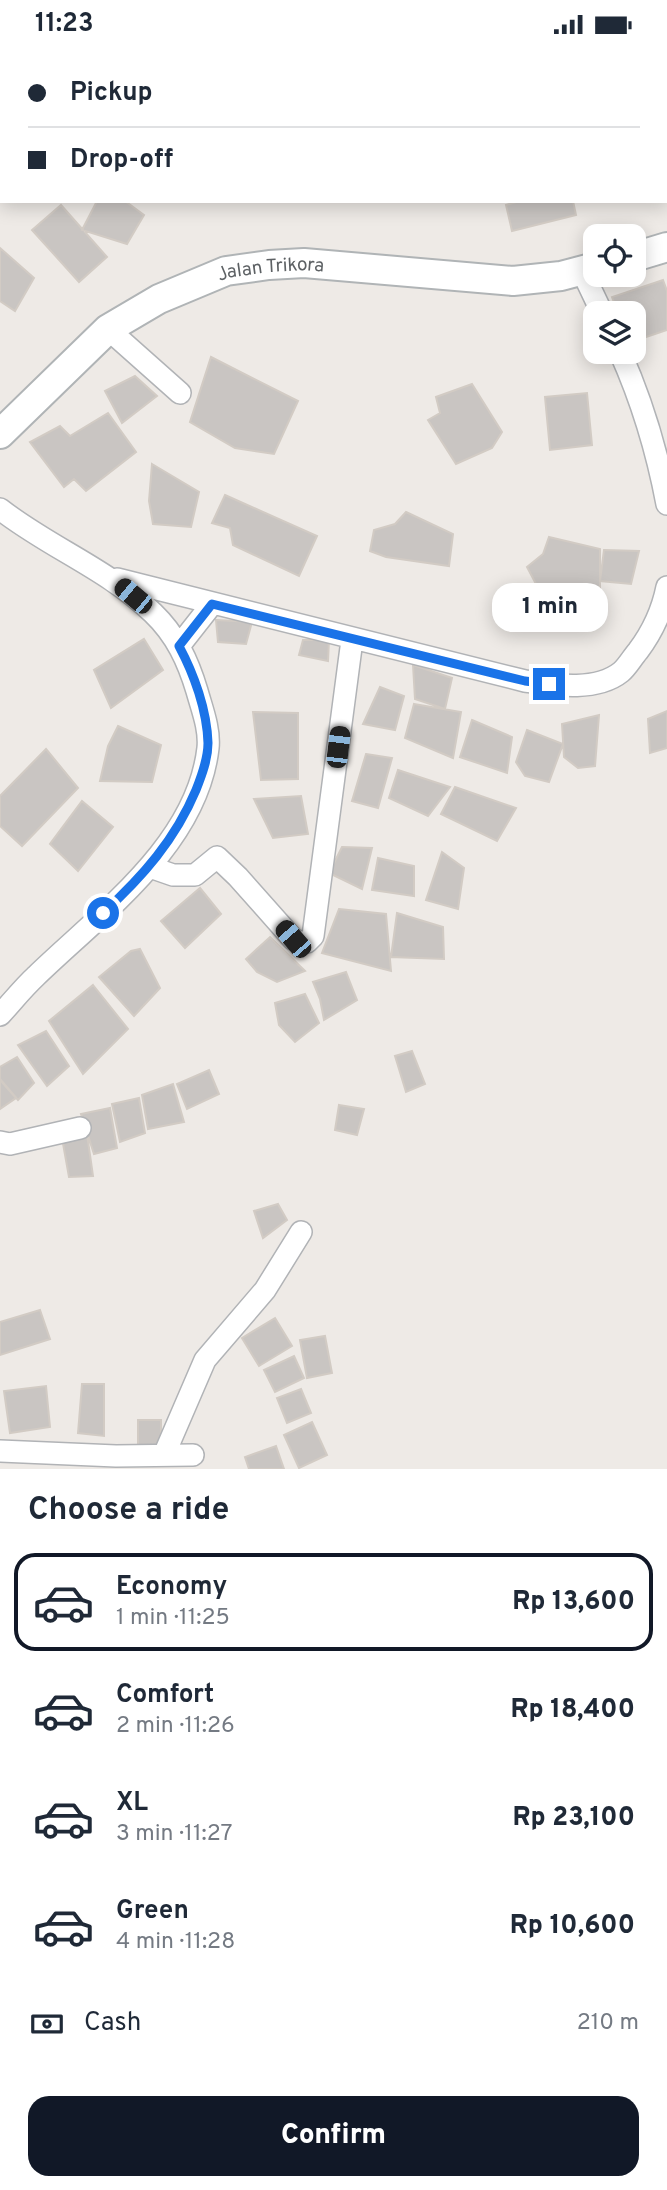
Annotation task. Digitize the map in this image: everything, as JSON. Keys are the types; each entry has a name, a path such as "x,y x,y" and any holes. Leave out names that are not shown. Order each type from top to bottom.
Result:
{"street":[{"path":"646,253 667,247"},
{"name":"Jalan Trikora","path":"0,434 108,329 159,299 226,271 304,263 513,281 561,276 583,270"},
{"path":"108,329 180,393"},
{"path":"626,364 658,454 667,504"},
{"path":"0,509 112,578 154,614 179,646 188,663 205,718 208,745 203,773 190,804 177,829 150,867 4,1001"},
{"path":"112,578 525,681 583,685 604,681 621,672 651,634 664,605 667,587"},
{"path":"179,646 212,604"},
{"path":"150,867 173,875 195,875 217,857 293,939 301,943 307,942 313,936 352,640"},
{"path":"0,1142 10,1144 80,1128"},
{"path":"164,1455 205,1360 265,1290 301,1232"},
{"path":"0,1451 116,1463 164,1455 193,1455"}],"building":[{"path":"96,203 128,203 144,215 127,244 82,230"},
{"path":"573,203 576,215 512,231 506,205"},
{"path":"61,205 107,257 79,282 32,230"},
{"path":"0,248 34,278 15,311 0,301"},
{"path":"663,280 667,291 667,330 646,337 646,301 614,301 612,297"},
{"path":"211,357 298,401 274,454 235,448 190,422"},
{"path":"135,376 157,396 122,423 105,391"},
{"path":"472,384 502,432 492,448 456,464 428,420 440,413 436,397"},
{"path":"587,393 592,445 550,450 545,397"},
{"path":"108,413 136,452 86,491 74,479 64,487 30,442 60,426 70,436"},
{"path":"152,464 199,492 191,527 153,524 149,501"},
{"path":"225,495 317,536 299,576 233,545 230,528 212,523"},
{"path":"406,512 453,534 449,566 386,557 370,551 374,530 395,524"},
{"path":"549,537 600,549 600,609 545,601 527,567 543,554"},
{"path":"604,550 639,551 631,584 600,581"},
{"path":"216,620 252,622 246,644 218,642"},
{"path":"144,639 163,670 111,708 94,670"},
{"path":"303,640 329,640 328,661 299,655"},
{"path":"413,665 452,678 445,709 415,699"},
{"path":"380,687 404,696 395,730 363,724"},
{"path":"414,704 461,712 453,758 405,738"},
{"path":"667,711 667,748 650,753 648,719"},
{"path":"253,712 298,713 298,779 261,780"},
{"path":"599,715 595,766 578,768 564,757 562,724"},
{"path":"472,720 512,737 507,773 460,757"},
{"path":"118,726 161,745 152,782 100,781 108,746"},
{"path":"527,730 563,744 549,782 525,776 516,762"},
{"path":"46,749 78,788 22,846 0,826 0,796"},
{"path":"366,754 392,758 378,808 352,801"},
{"path":"398,770 450,787 428,816 389,798"},
{"path":"455,787 516,808 497,841 441,814"},
{"path":"301,796 308,834 273,838 254,799"},
{"path":"82,801 113,827 78,871 50,844"},
{"path":"342,847 372,848 362,889 329,873"},
{"path":"442,852 464,868 458,909 426,900"},
{"path":"378,858 414,866 414,896 372,890"},
{"path":"200,888 221,914 185,948 161,921"},
{"path":"339,909 386,914 391,971 322,953"},
{"path":"397,913 443,927 444,959 391,957"},
{"path":"270,937 305,971 277,982 257,972 246,959"},
{"path":"140,949 160,988 134,1016 99,977 131,951"},
{"path":"346,972 357,1000 324,1020 313,982"},
{"path":"93,985 128,1029 83,1074 49,1021"},
{"path":"305,994 319,1023 295,1042 279,1025 275,1003"},
{"path":"46,1031 69,1066 47,1086 18,1045"},
{"path":"412,1051 425,1084 406,1092 395,1056"},
{"path":"17,1057 34,1083 18,1100 0,1079 0,1067"},
{"path":"209,1070 219,1094 187,1109 177,1084"},
{"path":"0,1080 16,1098 0,1109"},
{"path":"173,1084 184,1122 148,1129 142,1095"},
{"path":"139,1098 145,1133 120,1142 112,1104"},
{"path":"339,1105 364,1109 357,1135 335,1130"},
{"path":"110,1108 117,1148 94,1154 81,1114"},
{"path":"87,1134 93,1176 69,1177 62,1138"},
{"path":"278,1204 287,1220 263,1238 254,1211"},
{"path":"40,1310 50,1339 0,1355 0,1322"},
{"path":"275,1318 292,1346 259,1366 242,1338"},
{"path":"325,1336 332,1373 307,1378 300,1340"},
{"path":"294,1356 304,1378 275,1392 264,1370"},
{"path":"82,1384 104,1384 104,1436 78,1433"},
{"path":"46,1386 50,1427 10,1433 4,1391"},
{"path":"301,1389 311,1413 287,1423 277,1398"},
{"path":"138,1420 161,1420 161,1446 138,1446"},
{"path":"312,1422 327,1455 299,1468 284,1435"},
{"path":"276,1446 284,1469 249,1469 245,1457"}],"route":[{"path":"103,913 158,857 177,829 203,773 208,745 205,718 188,663 179,646 212,604 352,640 525,681 549,684"}]}
